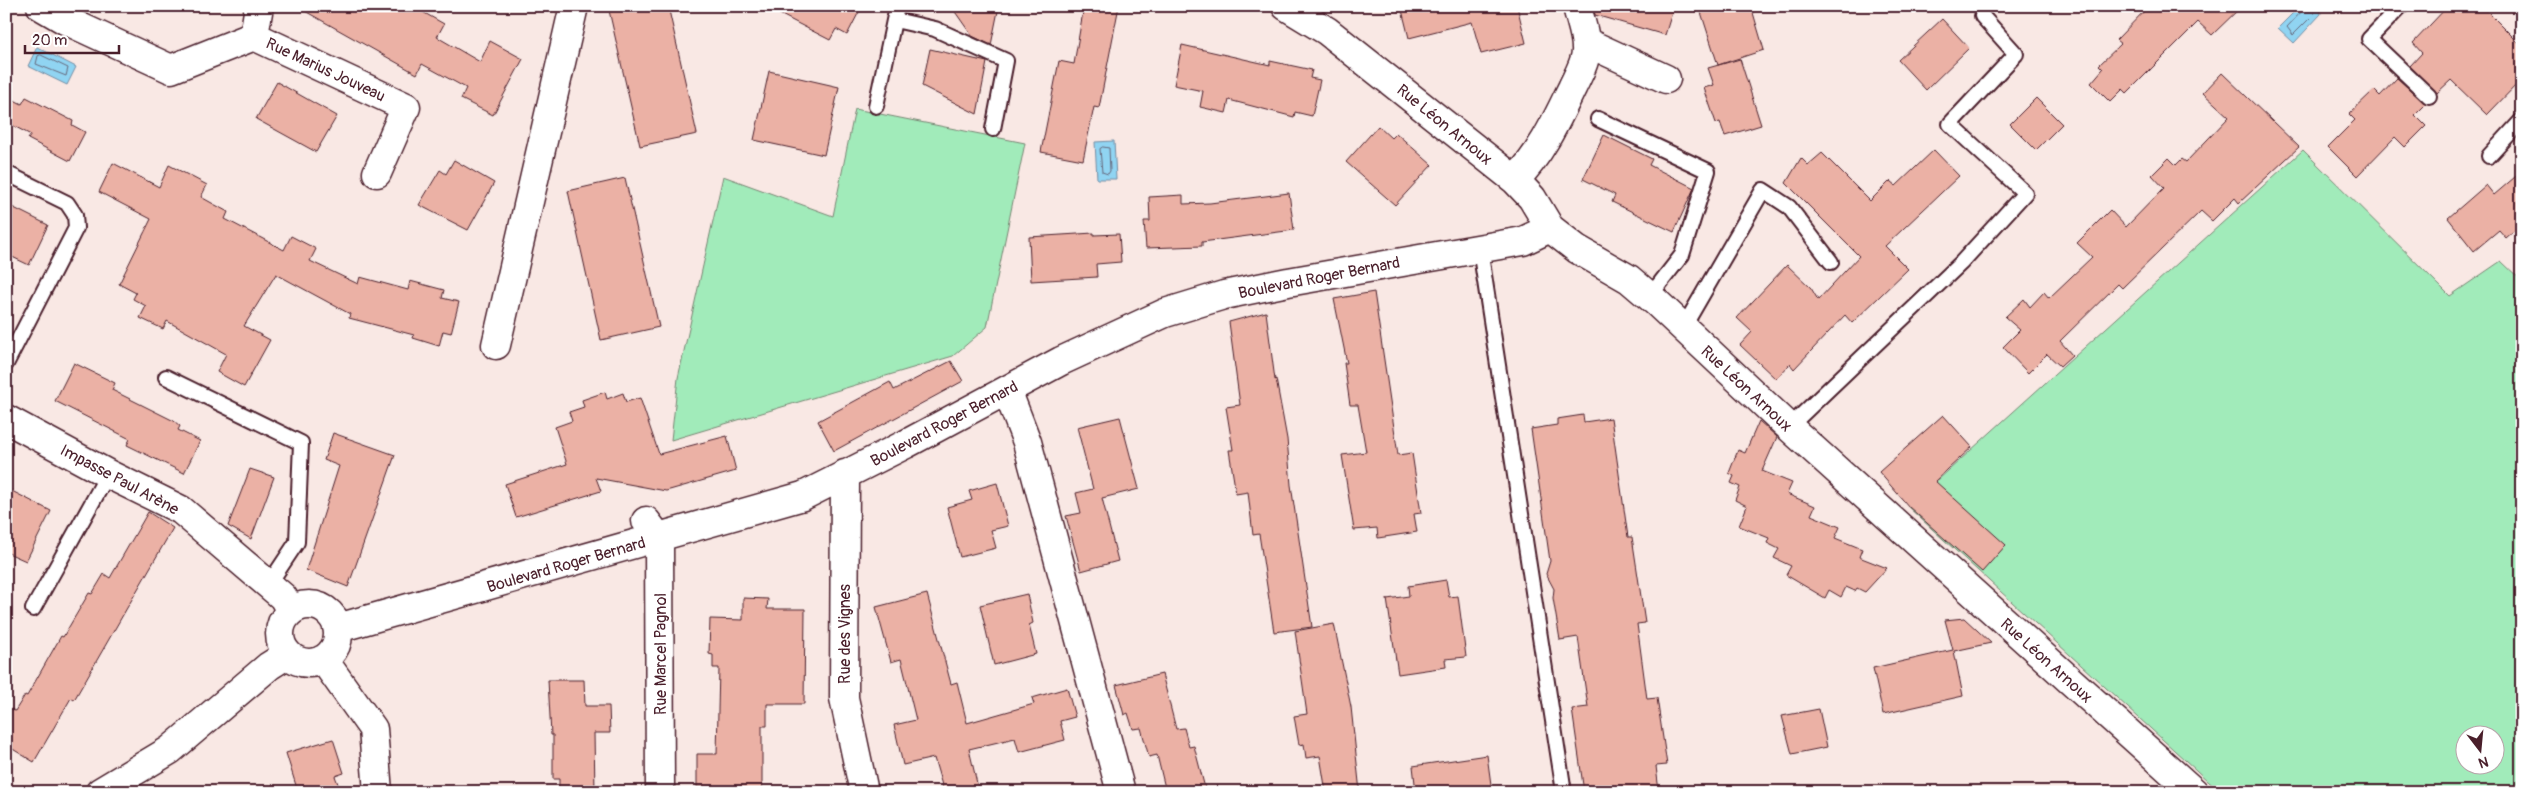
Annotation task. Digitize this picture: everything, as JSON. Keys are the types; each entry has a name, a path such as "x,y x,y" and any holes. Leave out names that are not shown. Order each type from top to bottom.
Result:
{"street":[{"name":"Rue Marius Jouveau","path":"42,6 65,20 171,69 254,36 406,106 377,174"},
{"path":"254,36 259,6"},
{"path":"496,345 574,6"},
{"name":"Rue Léon Arnoux","path":"1286,6 1326,31 1514,180 1532,198 1550,228 1577,249 1629,279 1650,296 1789,427 2194,792"},
{"path":"1514,180 1525,169 1551,132 1586,54 1586,42 1577,6"},
{"path":"1586,42 1666,79"},
{"name":"Boulevard Roger Bernard","path":"338,628 653,530 803,496 1060,361 1165,313 1224,295 1288,282 1523,241 1550,228"},
{"path":"1007,390 1027,442 1121,792"},
{"name":"Impasse Paul Arène","path":"6,419 108,474 181,510 269,584 283,597 291,611"},
{"name":"Rue des Vignes","path":"845,474 844,698 864,792"},
{"name":"Rue Marcel Pagnol","path":"653,530 660,792"},
{"path":"304,605 318,606 329,612 338,628 336,646 323,659 311,663 298,661 288,654 281,644 279,632 283,620 291,611 304,605"},
{"path":"100,792 170,750 269,666 288,654"},
{"path":"323,659 373,729 378,792"}],"lane":[{"path":"2401,6 2369,39 2429,96"},
{"path":"876,106 896,13 1006,61 993,129"},
{"path":"1789,427 1960,263 2025,193 1950,124 2016,54 1982,16"},
{"path":"1598,119 1708,171 1682,255 1650,296"},
{"path":"2489,156 2522,120"},
{"path":"6,173 67,203 75,215 76,228 6,364"},
{"path":"1683,328 1763,190 1788,207 1832,262"},
{"path":"1480,249 1564,792"},
{"path":"166,377 301,443 297,542 269,584"},
{"path":"33,609 108,474"}],"green space":[{"path":"855,109 1025,143 987,327 953,356 671,440 678,378 723,176 833,216"},
{"path":"2303,150 2450,296 2501,261 2522,281 2522,792 2220,792 1908,507"}],"water":[{"path":"2300,6 2320,6 2321,14 2294,43 2278,28"},
{"path":"37,47 76,67 67,85 28,66"},
{"path":"1114,141 1116,179 1097,179 1095,142"}],"building":[{"path":"296,6 412,6 444,24 437,37 480,62 490,41 523,59 493,115 461,99 466,88 422,64 417,74"},
{"path":"608,6 668,6 697,134 640,146"},
{"path":"764,6 862,6 847,35 836,29 830,40"},
{"path":"951,6 999,6 991,45 972,36"},
{"path":"1084,6 1119,6 1099,108 1094,107 1083,160 1041,152 1059,61 1074,64"},
{"path":"1401,6 1517,6 1526,43 1481,54 1472,22 1409,38"},
{"path":"1593,6 1674,6 1665,35 1595,15"},
{"path":"1699,6 1751,6 1764,50 1718,65"},
{"path":"2149,6 2242,6 2212,35 2198,22 2127,93 2123,89 2110,102 2091,83 2103,69 2099,65 2121,44 2116,40"},
{"path":"2448,6 2482,6 2522,46 2522,79 2487,115 2451,80 2437,93 2410,66 2422,53 2413,43"},
{"path":"1942,19 1969,48 1926,90 1898,60"},
{"path":"1182,45 1270,65 1270,61 1312,70 1310,78 1320,80 1312,116 1295,112 1294,117 1229,100 1226,113 1200,107 1203,91 1174,85"},
{"path":"930,49 987,62 977,114 922,86"},
{"path":"1740,59 1761,125 1725,136 1720,122 1716,123 1704,88 1714,85 1708,68"},
{"path":"769,71 839,87 824,155 754,140"},
{"path":"2222,73 2299,147 2239,203 2235,198 2212,221 2201,211 2122,288 2118,284 2060,341 2072,355 2060,366 2047,354 2028,373 2003,347 2020,330 2005,317 2024,299 2030,307 2044,292 2049,298 2092,257 2077,243 2110,210 2126,227 2164,188 2152,175 2169,158 2176,165 2182,159 2186,162 2229,117 2203,93"},
{"path":"2397,78 2426,104 2415,115 2426,126 2405,147 2395,137 2357,176 2328,147 2355,120 2349,114 2374,90 2380,96"},
{"path":"277,82 337,116 316,152 256,119"},
{"path":"6,96 22,104 26,97 73,121 72,125 85,132 70,161 28,139 31,135 6,122"},
{"path":"2036,98 2062,124 2036,150 2010,124"},
{"path":"1378,126 1391,138 1396,133 1432,165 1395,205 1346,162"},
{"path":"1604,135 1652,159 1649,165 1694,188 1674,232 1612,202 1615,195 1583,179"},
{"path":"1934,150 1959,176 1885,246 1908,269 1852,323 1845,315 1794,369 1790,364 1776,379 1740,345 1752,332 1737,318 1787,265 1811,288 1818,300 1859,256 1786,183 1801,158 1808,165 1822,153 1870,201 1890,181 1896,186"},
{"path":"454,160 494,183 468,230 419,205 440,170 446,174"},
{"path":"113,163 159,187 169,165 207,185 201,197 228,212 225,219 284,250 291,236 316,249 310,261 358,284 360,277 408,290 410,281 444,290 442,298 459,302 451,333 443,331 439,346 413,338 414,335 349,318 350,314 276,274 244,326 270,340 244,387 217,372 226,354 167,321 163,329 140,318 146,306 133,299 136,293 119,284 151,219 99,192"},
{"path":"2522,171 2522,224 2506,238 2499,230 2474,251 2448,218 2486,185 2494,195"},
{"path":"625,178 659,327 601,340 568,191"},
{"path":"1289,193 1294,230 1202,242 1202,246 1146,248 1144,221 1150,221 1149,197 1183,195 1183,204 1210,203"},
{"path":"6,204 48,225 29,265 6,254"},
{"path":"1094,233 1094,235 1119,234 1121,262 1096,264 1097,277 1031,281 1029,237"},
{"path":"1374,292 1398,455 1412,453 1421,513 1414,514 1417,532 1378,538 1377,528 1354,530 1342,455 1366,452 1358,405 1350,405 1344,363 1347,363 1334,299"},
{"path":"1266,312 1275,380 1287,439 1291,485 1312,627 1274,632 1259,534 1253,535 1248,492 1236,494 1229,450 1233,450 1226,407 1240,405 1229,322"},
{"path":"951,361 963,381 834,451 818,421 890,382 894,390"},
{"path":"74,363 115,383 112,390 174,421 180,426 178,430 200,441 184,473 127,445 130,439 55,401"},
{"path":"605,392 607,399 623,393 626,402 640,398 659,454 727,436 736,471 666,491 596,478 601,491 516,517 505,484 567,464 555,427 572,421 569,412 584,407 582,400"},
{"path":"1583,415 1584,422 1611,418 1628,537 1632,537 1645,623 1637,624 1647,699 1657,698 1667,765 1656,766 1659,792 1584,792 1572,709 1588,707 1578,637 1560,640 1553,598 1554,589 1546,574 1550,561 1531,429 1557,425 1557,419"},
{"path":"1943,415 1972,447 1935,481 2006,545 1982,572 1909,507 1879,472"},
{"path":"1120,417 1139,489 1102,498 1118,561 1081,571 1066,516 1081,513 1076,493 1093,489 1077,427"},
{"path":"1759,421 1777,437 1762,471 1792,483 1787,494 1815,506 1811,515 1840,527 1835,538 1862,549 1859,557 1887,568 1865,592 1857,588 1855,591 1846,587 1841,597 1829,590 1825,598 1786,575 1791,566 1774,558 1779,549 1767,543 1769,538 1739,526 1747,506 1735,500 1740,487 1731,483 1734,476 1729,473 1738,450 1745,453"},
{"path":"333,433 395,455 348,587 306,570 339,466 324,460"},
{"path":"250,469 274,477 251,539 228,526"},
{"path":"997,483 1008,526 991,530 996,548 960,557 947,507 972,500 969,491"},
{"path":"6,488 51,511 26,561 6,552"},
{"path":"148,512 173,528 74,700 71,698 34,762 6,745 6,707 15,711 25,695 27,696 61,636 63,637 89,593 92,594 104,574 110,578"},
{"path":"1446,580 1449,597 1458,596 1466,657 1445,659 1446,667 1398,674 1387,599 1409,596 1408,586"},
{"path":"927,594 951,684 957,682 967,723 1034,704 1032,698 1067,688 1075,717 1060,721 1065,740 1019,752 1015,738 969,749 979,792 944,792 934,758 903,765 894,725 916,720 901,659 891,662 876,607"},
{"path":"1027,594 1033,623 1029,625 1036,654 994,665 980,605"},
{"path":"743,598 768,599 767,609 805,609 804,704 767,704 767,726 762,726 762,792 723,792 723,787 697,787 697,754 717,754 719,668 713,668 713,655 709,654 710,619 743,620"},
{"path":"1964,618 1991,643 1954,651 1963,696 1883,714 1873,668 1953,650 1945,620"},
{"path":"1334,624 1351,707 1360,792 1326,792 1320,756 1306,758 1304,744 1299,745 1294,716 1307,714 1295,631"},
{"path":"1162,674 1176,729 1184,728 1189,747 1194,746 1206,792 1166,792 1157,755 1149,757 1141,728 1133,729 1128,713 1124,715 1116,685"},
{"path":"548,680 584,680 585,706 609,706 610,733 594,733 595,792 559,792 559,779 553,779 553,735 551,735"},
{"path":"1819,709 1827,747 1792,754 1782,716"},
{"path":"333,739 344,773 335,776 341,792 298,792 286,753"},
{"path":"1487,755 1492,792 1416,792 1413,766"}]}
